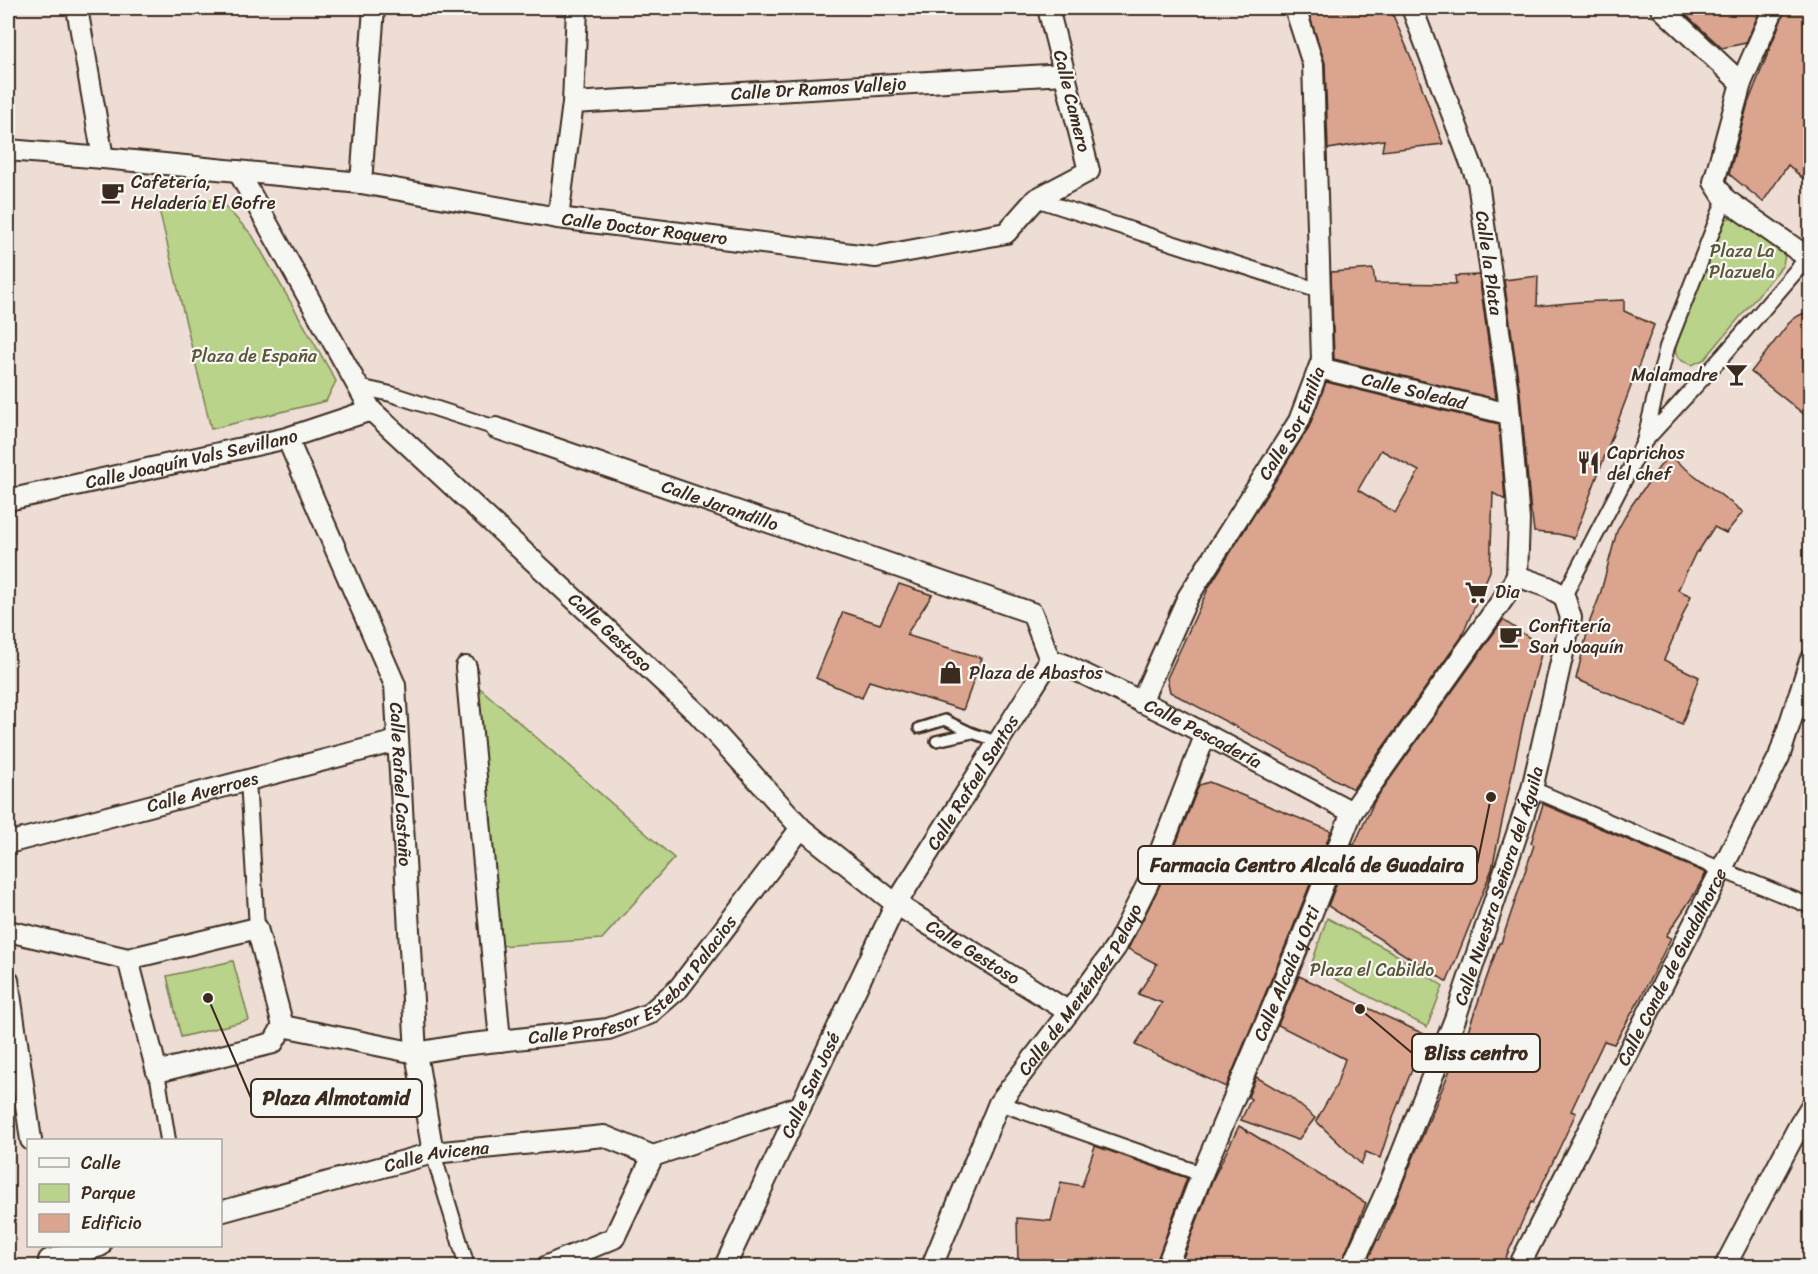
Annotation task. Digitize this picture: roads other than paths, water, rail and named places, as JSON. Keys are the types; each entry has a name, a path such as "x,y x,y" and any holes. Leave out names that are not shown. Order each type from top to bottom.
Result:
{"street":[{"path":"77,8 103,158"},
{"path":"361,183 374,8"},
{"path":"558,218 573,103 577,8"},
{"name":"Calle Camero","path":"1036,199 1089,171 1048,8"},
{"name":"Calle Sor Emilia","path":"1141,702 1188,597 1299,421 1323,360 1313,64 1295,8"},
{"name":"Calle la Plata","path":"1412,8 1478,182 1509,414 1519,530 1517,576"},
{"path":"1661,8 1741,82"},
{"path":"1644,442 1810,257 1725,200 1713,182 1741,82 1774,8"},
{"name":"Calle Dr Ramos Vallejo","path":"573,103 1065,74"},
{"name":"Calle Doctor Roquero","path":"8,150 361,183 558,218 876,257 1006,233 1036,199"},
{"name":"Calle Gestoso","path":"238,171 371,410 698,714 801,828 896,904 1069,1012"},
{"path":"1036,199 1320,291"},
{"path":"1517,576 1548,587 1564,596 1644,442 1667,347 1725,200"},
{"name":"Calle Soledad","path":"1319,368 1509,414"},
{"name":"Calle Jarandillo","path":"359,387 391,394 496,428 1032,613 1050,660"},
{"name":"Calle Joaquín Vals Sevillano","path":"8,500 287,438 371,410"},
{"name":"Calle Rafael Castaño","path":"287,438 395,685 416,1053 433,1153"},
{"name":"Calle Alcalá y Orti","path":"1167,1266 1202,1174 1352,812 1517,576"},
{"name":"Calle Nuestra Señora del Águila","path":"1352,1266 1391,1181 1455,1018 1532,789 1571,618 1564,596"},
{"name":"Calle Pescadería","path":"1050,660 1063,664 1188,725 1352,812"},
{"name":"Calle Rafael Santos","path":"896,904 1050,660"},
{"name":"Calle Conde de Guadalhorce","path":"1519,1266 1779,757 1810,661"},
{"path":"466,667 500,1041"},
{"name":"Calle de Menéndez Pelayo","path":"932,1266 999,1102 1116,947 1148,883 1205,736"},
{"name":"Calle Averroes","path":"8,843 397,741"},
{"path":"157,1072 273,1042 283,1026 257,928 248,780"},
{"path":"1532,789 1810,906"},
{"name":"Calle Profesor Esteban Palacios","path":"283,1026 416,1053 609,1029 649,1014 679,988 801,828"},
{"name":"Calle San José","path":"725,1266 896,904"},
{"path":"8,931 128,959 257,928"},
{"path":"128,959 157,1072 168,1139"},
{"path":"8,980 31,1139"},
{"path":"999,1102 1202,1174"},
{"path":"547,1266 614,1238 653,1156 801,1106"},
{"path":"1725,1266 1810,1108"},
{"name":"Calle Avicena","path":"222,1211 433,1153 604,1136 653,1156"},
{"path":"433,1153 467,1266"},
{"path":"48,1257 91,1247"}],"lane":[{"path":"920,728 945,720 972,733 999,742"},
{"path":"936,741 972,733"}],"place":[{"name":"Cafetería, Heladería El Gofre","path":"113,192"},
{"name":"Malamadre","path":"1736,375"},
{"name":"Caprichos del chef","path":"1589,463"},
{"name":"Dia","path":"1477,592"},
{"name":"Confitería San Joaquín","path":"1511,636"},
{"name":"Plaza de Abastos","path":"951,673"},
{"name":"Farmacia Centro Alcalá de Guadaira","path":"1491,797"},
{"name":"Plaza Almotamid","path":"208,998"},
{"name":"Bliss centro","path":"1360,1009"}],"park label":[{"name":"Plaza La Plazuela","path":"1742,261"},
{"name":"Plaza de España","path":"254,356"},
{"name":"Plaza el Cabildo","path":"1372,970"}]}
